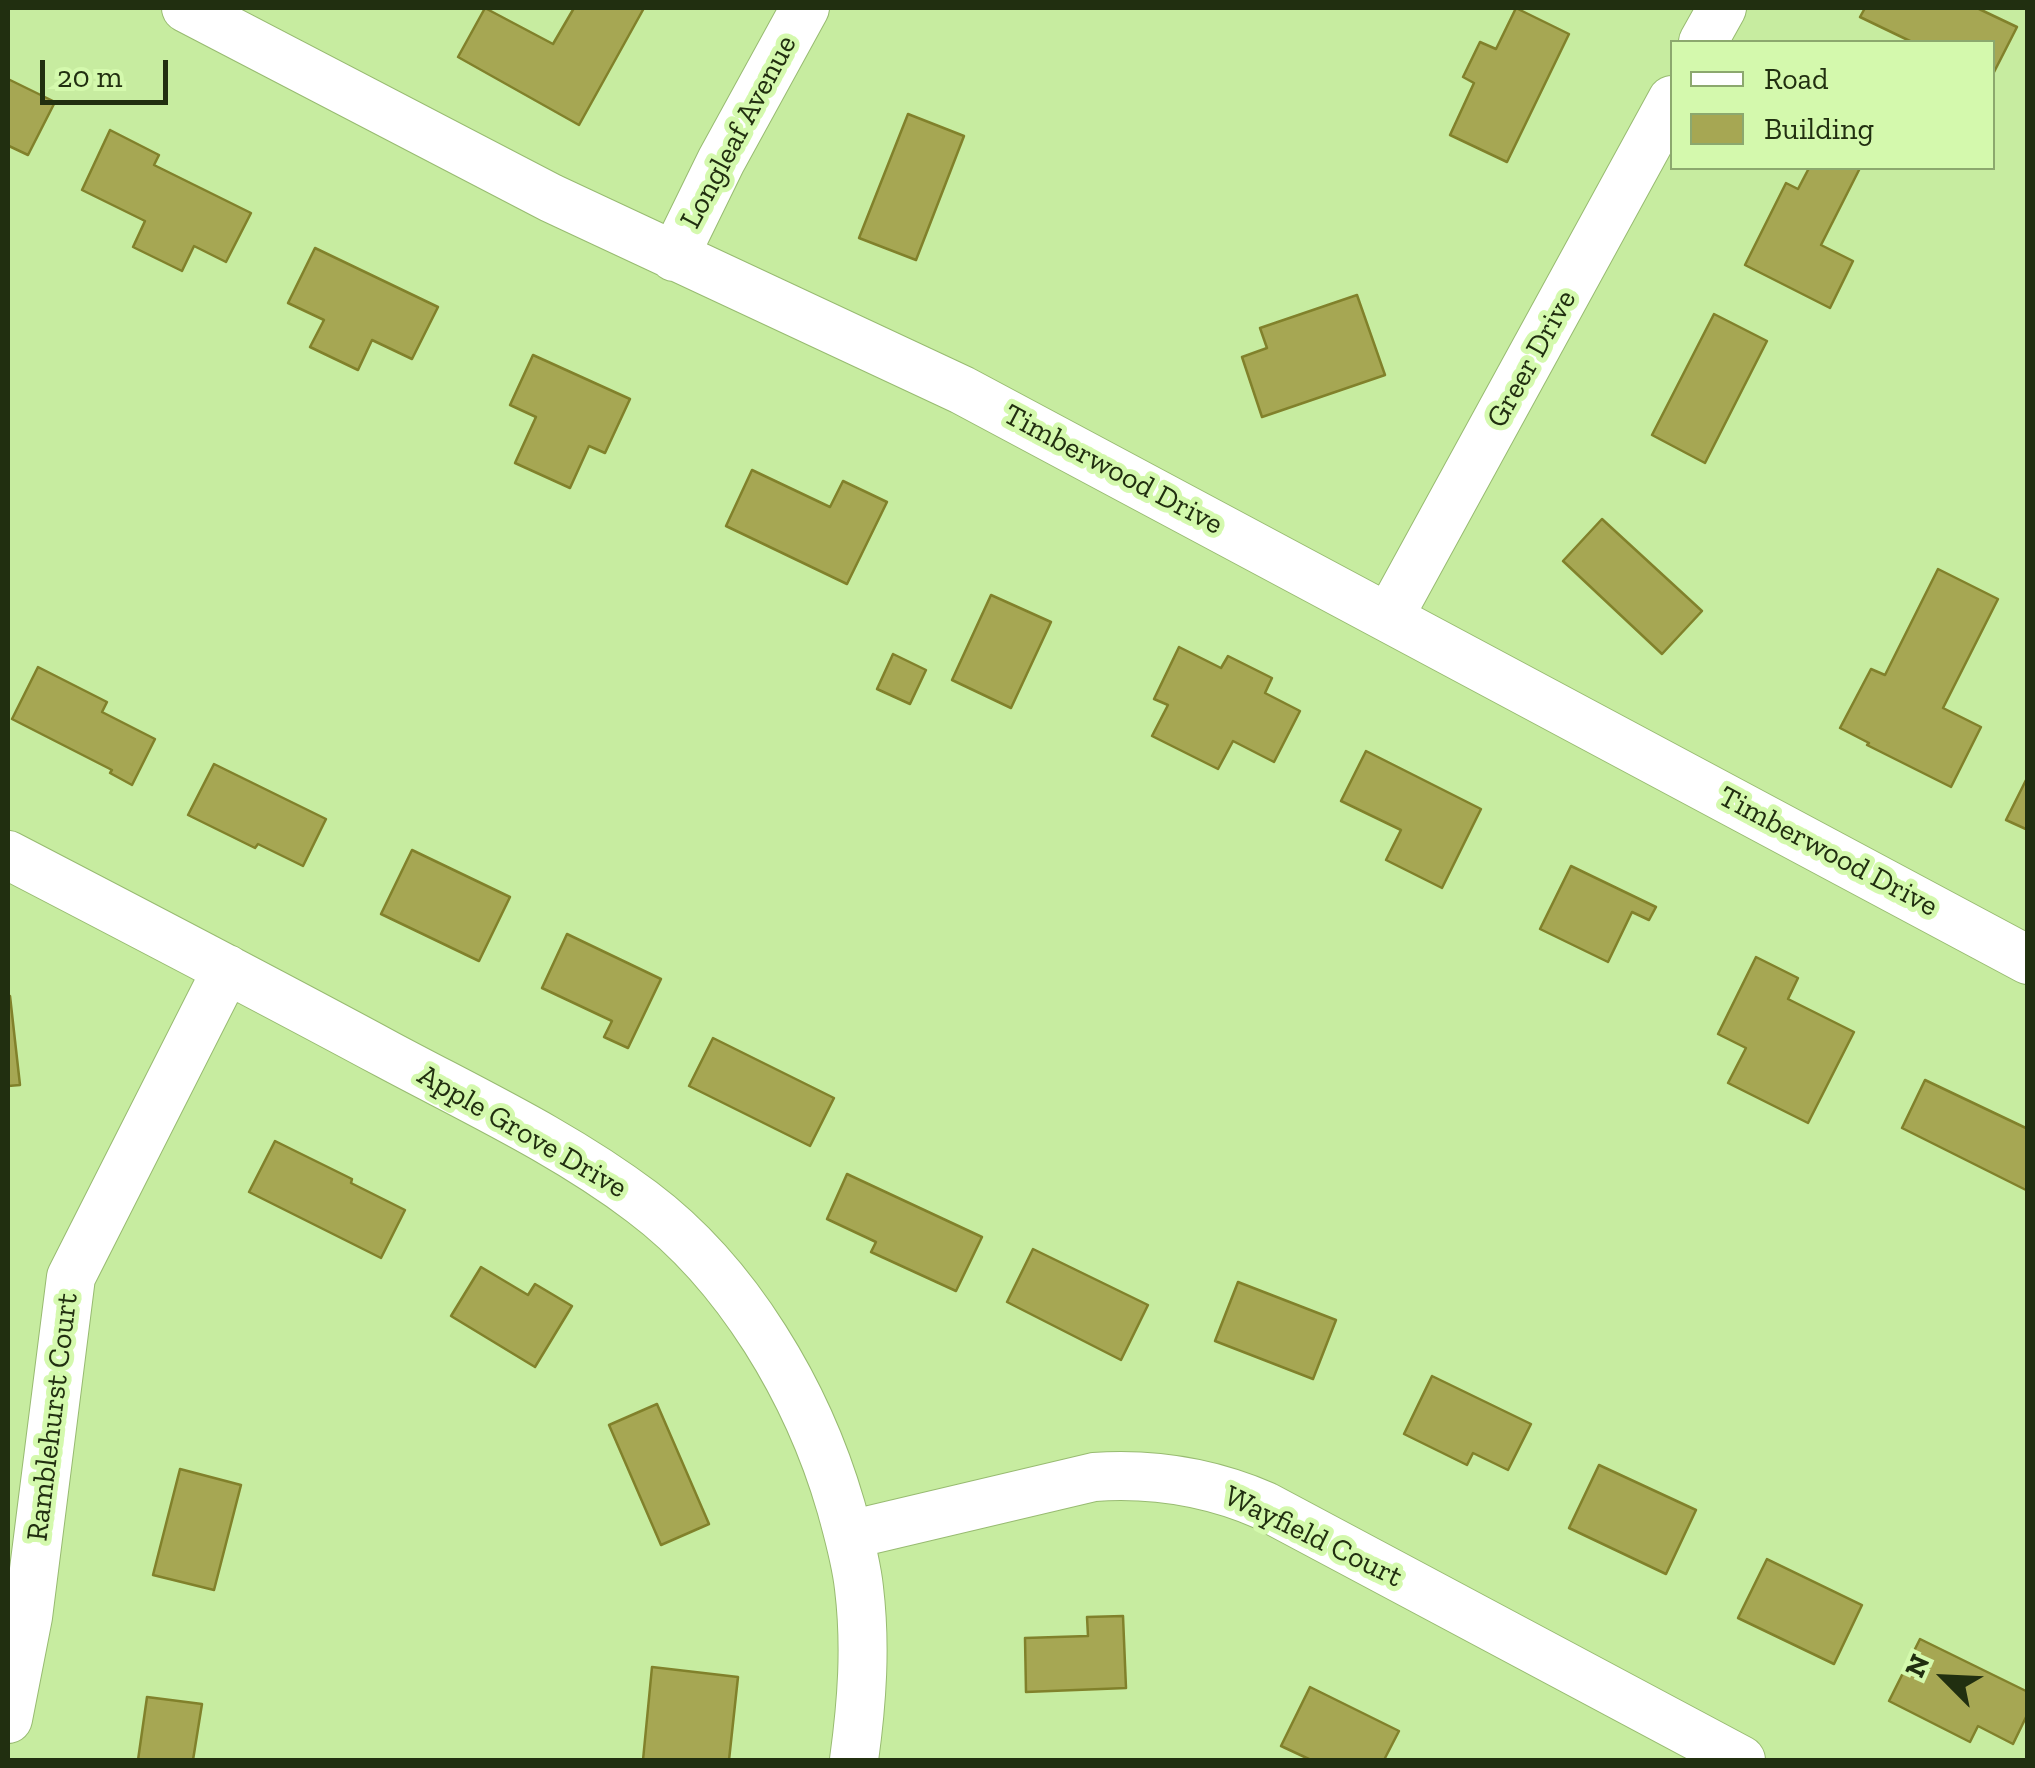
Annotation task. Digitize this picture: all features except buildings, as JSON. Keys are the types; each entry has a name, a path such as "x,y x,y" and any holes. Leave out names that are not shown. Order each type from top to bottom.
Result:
{"street":[{"name":"Timberwood Drive","path":"186,8 551,198 962,390 2028,960"},
{"name":"Longleaf Avenue","path":"674,257 721,160 805,8"},
{"path":"1705,40 1722,8"},
{"name":"Greer Drive","path":"1390,617 1670,104"},
{"name":"Apple Grove Drive","path":"8,855 582,1159 646,1205 713,1270 780,1361 829,1465 859,1584 863,1697 854,1760"},
{"name":"Ramblehurst Court","path":"8,1719 28,1617 71,1277 228,969"},
{"name":"Wayfield Court","path":"849,1536 1094,1477 1186,1480 1264,1506 1741,1760"}]}
